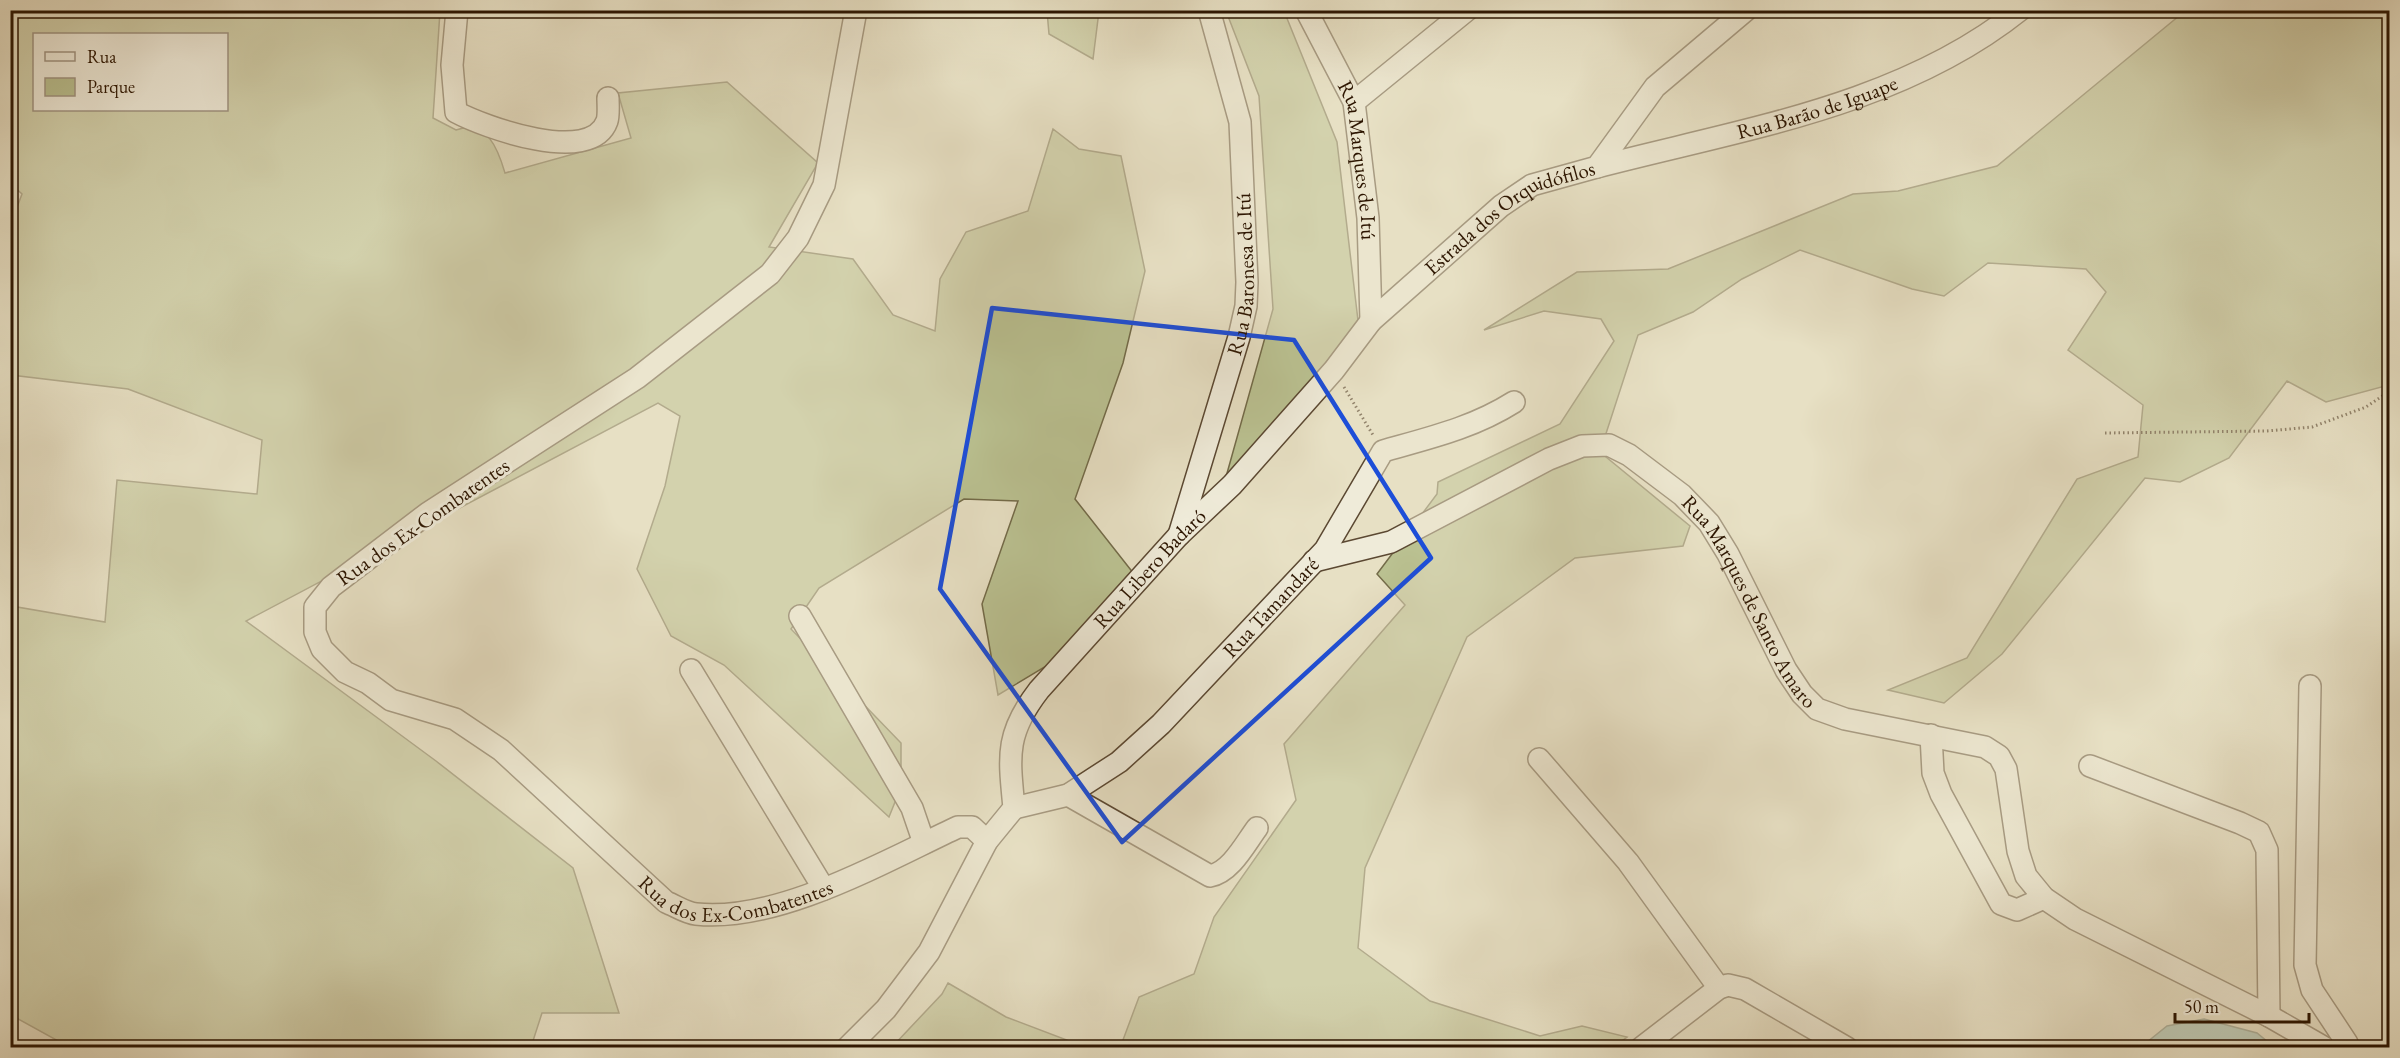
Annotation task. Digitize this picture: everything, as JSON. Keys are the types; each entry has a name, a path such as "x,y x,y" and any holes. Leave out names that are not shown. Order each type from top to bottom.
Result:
{"street":[{"path":"456,10 452,65 456,112 514,136 581,142 597,134 607,122 608,98"},
{"name":"Rua dos Ex-Combatentes","path":"856,10 824,185 798,238 770,274 637,378 428,513 331,587 315,607 315,632 322,649 345,672 368,683 391,700 455,719 501,750 666,902 694,914 731,913 767,908 824,889 958,827 972,827 987,841"},
{"name":"Rua Baronesa de Itú","path":"1179,535 1239,337 1246,306 1240,122 1209,10"},
{"name":"Rua Marques de Itú","path":"1306,10 1354,102 1368,218 1371,321"},
{"path":"1354,102 1467,10"},
{"name":"Estrada dos Orquidófilos","path":"1371,321 1501,206 1532,185 1597,167 1654,87 1746,10"},
{"name":"Rua Barão de Iguape","path":"1597,167 1802,114 1895,85 1948,60 2020,10"},
{"name":"Rua Libero Badaró","path":"1014,808 1009,755 1023,711 1179,535 1232,485 1334,370 1371,321"},
{"path":"1383,451 1463,428 1490,417 1514,402"},
{"name":"Rua Marques de Santo Amaro","path":"1314,561 1391,542 1549,459 1582,446 1609,445 1629,455 1682,495 1709,523 1728,554 1786,670 1802,694 1817,709 1845,719 1985,747 1999,756 2006,769 2018,851 2026,876 2044,898 2075,920 2269,1016 2325,1047"},
{"name":"Rua Tamandaré","path":"1014,808 1068,795 1119,762 1161,724 1325,550 1383,451"},
{"path":"800,616 912,808 924,843"},
{"path":"691,670 824,889"},
{"path":"2310,686 2305,965 2312,990 2347,1043 2346,1047"},
{"path":"1930,735 1933,773 1941,794 2001,904 2017,910 2044,898"},
{"path":"1539,759 1628,862 1719,988"},
{"path":"2090,766 2259,832 2268,850 2269,1016"},
{"path":"1068,795 1210,876 1220,874 1227,868 1257,828"},
{"path":"847,1047 886,1010 929,952 987,841 1014,808"},
{"path":"1641,1047 1719,988 1728,985 1745,989 1847,1047"}],"path":[{"path":"1334,370 1383,451"},
{"path":"2105,433 2267,431 2312,427 2366,407 2390,391"}],"highlighted area":[{"path":"992,308 1294,340 1431,558 1122,842 940,589"}],"green space":[{"path":"11,11 440,11 433,118 456,130 467,128 483,132 495,146 505,173 631,138 618,93 727,82 818,163 769,247 853,259 893,315 935,331 940,279 966,232 1028,211 1053,129 1079,149 1121,156 1145,271 1123,363 1075,499 1134,574 1048,665 998,695 982,604 1018,501 964,499 819,588 791,629 901,743 901,787 889,817 724,665 671,636 637,569 665,486 680,416 658,403 246,621 436,761 573,868 619,1013 542,1013 531,1047 69,1047 11,1015 11,606 105,622 117,480 257,494 262,440 128,389 11,375 10,226 22,194 11,184"},
{"path":"1047,11 1099,11 1093,59 1049,34"},
{"path":"1226,11 1284,11 1337,142 1359,329 1224,484 1273,309 1259,96"},
{"path":"2185,11 2389,11 2389,385 2326,402 2287,381 2229,458 2180,482 2145,478 2002,654 1944,703 1888,690 1967,658 2077,479 2138,457 2143,405 2068,350 2106,292 2086,269 1988,263 1944,296 1912,289 1800,250 1742,279 1693,312 1638,335 1600,452 1690,526 1683,546 1575,558 1467,637 1365,868 1358,948 1430,1001 1540,1036 1582,1026 1627,1037 1614,1047 1120,1048 1139,997 1194,974 1214,917 1296,800 1284,744 1405,605 1377,574 1437,494 1438,482 1560,424 1614,341 1601,319 1544,311 1484,330 1577,272 1668,269 1853,194 1898,191 1997,166"},
{"path":"948,983 1006,1017 1085,1047 892,1047 942,994"}],"water":[{"path":"2204,1019 2257,1033 2274,1047 2141,1047 2167,1026"}]}
